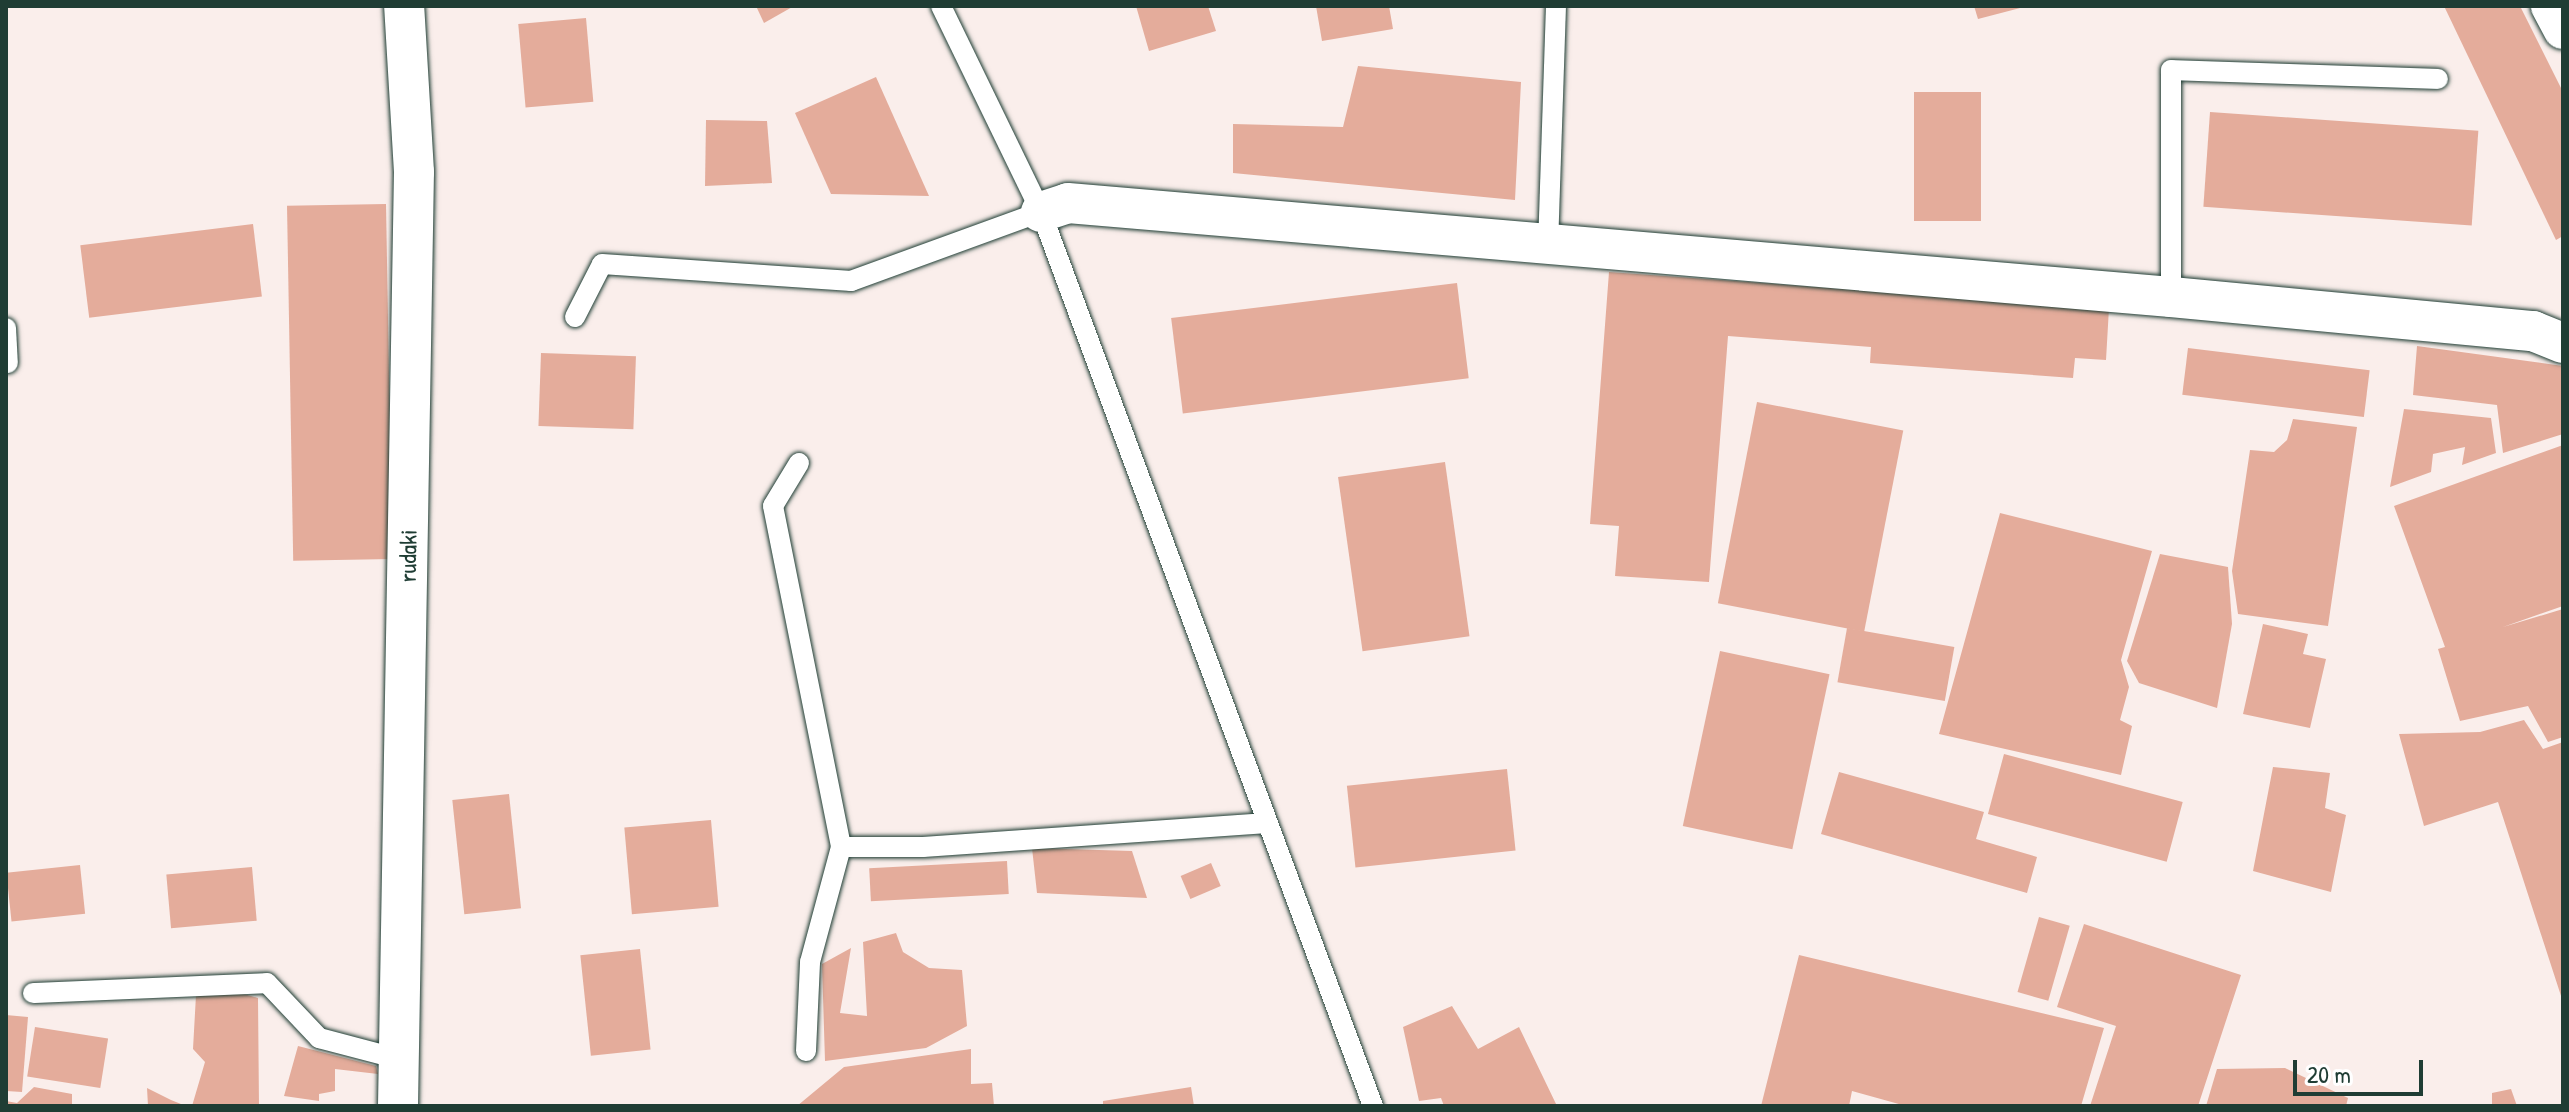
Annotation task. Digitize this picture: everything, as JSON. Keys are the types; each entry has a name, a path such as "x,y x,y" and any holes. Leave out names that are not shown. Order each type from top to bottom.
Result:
{"street":[{"name":"rudaki","path":"398,1106 414,172 404,6"},
{"path":"2551,6 2563,29"},
{"path":"1041,212 1068,203 1548,247 2171,297 2533,331 2563,343"}],"lane":[{"path":"941,6 1041,212 1373,1106"},
{"path":"1548,247 1556,6"},
{"path":"2171,297 2171,70 2438,79"},
{"path":"575,317 602,264 851,281 1041,212"},
{"path":"6,328 8,363"},
{"path":"799,463 773,506 841,847 810,962 806,1051"},
{"path":"841,847 923,847 1267,823"},
{"path":"33,993 267,983 319,1038 399,1059"}],"building":[{"path":"756,6 794,6 764,23"},
{"path":"1136,6 1208,6 1216,31 1149,51"},
{"path":"1316,6 1389,6 1393,29 1322,41"},
{"path":"1974,6 2024,6 2024,7 1978,19"},
{"path":"2444,6 2520,6 2563,92 2563,236 2556,240"},
{"path":"586,18 593,102 526,108 518,24"},
{"path":"1358,66 1521,82 1515,200 1233,173 1233,124 1343,127"},
{"path":"876,77 929,196 831,194 795,113"},
{"path":"1914,92 1981,92 1981,221 1914,221"},
{"path":"2210,112 2478,131 2472,226 2203,207"},
{"path":"706,120 767,121 772,183 705,186"},
{"path":"386,204 392,559 293,561 287,206"},
{"path":"253,224 262,296 89,318 80,245"},
{"path":"1609,272 2109,308 2106,360 2075,358 2073,378 1870,363 1871,347 1728,336 1709,582 1615,576 1619,526 1590,524"},
{"path":"1457,283 1469,378 1183,413 1171,318"},
{"path":"2417,346 2563,366 2563,434 2503,453 2497,405 2413,395"},
{"path":"2188,348 2370,370 2364,417 2182,395"},
{"path":"541,353 636,356 633,429 538,426"},
{"path":"1757,402 1903,430 1864,632 1718,603"},
{"path":"2404,409 2491,418 2496,453 2462,465 2465,447 2433,454 2431,472 2390,487"},
{"path":"2293,419 2357,427 2328,626 2238,614 2232,571 2250,450 2274,452 2287,440"},
{"path":"2563,445 2563,606 2503,627 2563,609 2563,737 2548,742 2528,706 2460,721 2438,649 2445,647 2394,506"},
{"path":"1445,462 1469,636 1363,651 1338,477"},
{"path":"2000,513 2152,551 2121,660 2129,687 2120,720 2132,726 2121,775 1939,734"},
{"path":"2160,554 2228,567 2232,624 2217,708 2139,683 2127,661"},
{"path":"2263,624 2308,634 2303,654 2326,659 2310,728 2243,714"},
{"path":"1847,628 1954,647 1945,701 1837,682"},
{"path":"1720,651 1830,674 1792,849 1683,826"},
{"path":"2524,720 2543,749 2563,742 2562,999 2498,802 2424,826 2399,734 2480,732"},
{"path":"2004,754 2183,802 2167,862 1988,814"},
{"path":"2273,767 2330,773 2325,808 2346,815 2331,892 2253,871"},
{"path":"1507,769 1516,851 1355,867 1347,786"},
{"path":"1839,772 1984,812 1976,839 2037,857 2027,893 1821,834"},
{"path":"509,794 521,908 464,914 452,800"},
{"path":"711,820 719,907 632,914 624,828"},
{"path":"1032,848 1132,851 1147,898 1037,893"},
{"path":"1007,861 1009,894 871,901 869,868"},
{"path":"1211,863 1221,886 1190,899 1181,876"},
{"path":"80,865 85,914 12,921 6,873"},
{"path":"252,867 257,921 171,928 166,874"},
{"path":"2039,917 2070,926 2048,1001 2018,992"},
{"path":"2084,924 2241,975 2198,1106 2090,1106 2116,1026 2057,1007"},
{"path":"896,933 903,952 929,968 962,970 967,1026 926,1048 825,1061 822,964 851,948 840,1013 867,1016 863,942"},
{"path":"640,949 651,1049 591,1056 580,955"},
{"path":"1799,955 2104,1028 2081,1106 1906,1106 1852,1091 1849,1106 1761,1106"},
{"path":"227,989 258,998 259,1106 192,1106 205,1062 193,1049 196,995"},
{"path":"1452,1006 1478,1049 1519,1027 1557,1106 1444,1106 1441,1098 1419,1101 1403,1027"},
{"path":"6,1015 28,1017 22,1092 6,1091"},
{"path":"35,1027 108,1039 100,1088 27,1076"},
{"path":"298,1046 376,1066 378,1074 335,1069 335,1091 319,1094 319,1101 284,1096"},
{"path":"971,1049 971,1084 992,1083 994,1106 797,1106 844,1067"},
{"path":"2285,1068 2348,1098 2346,1106 2206,1106 2217,1069"},
{"path":"34,1087 72,1094 72,1106 6,1106 6,1101 17,1103"},
{"path":"1191,1087 1194,1106 1103,1106 1103,1101"},
{"path":"147,1088 171,1100 186,1106 148,1106"},
{"path":"2511,1089 2517,1106 2492,1106 2492,1093"}]}
